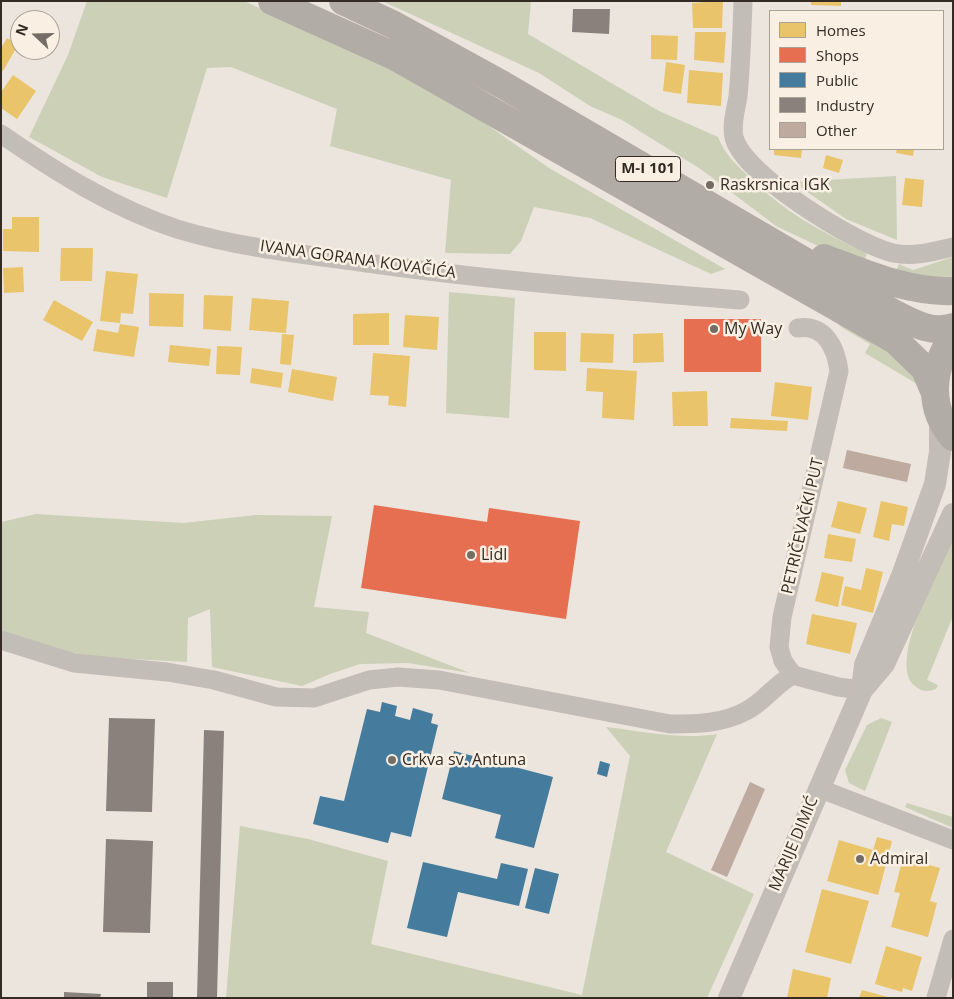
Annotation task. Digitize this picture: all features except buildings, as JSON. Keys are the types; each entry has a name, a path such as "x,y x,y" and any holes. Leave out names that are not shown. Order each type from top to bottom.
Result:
{"main road":[{"name":"M-I 101","path":"272,1 396,57 895,340 925,369 942,416"},
{"name":"M-I 101","path":"343,1 394,25 503,85 758,235 916,325 938,329 953,327"},
{"path":"758,235 886,279 941,292 953,291"},
{"path":"942,416 938,363 953,337"}],"street":[{"path":"743,1 739,77 733,126 733,137 739,150 773,183 854,239 880,249 903,254 920,254 953,247"},
{"name":"IVANA GORANA KOVAČIĆA","path":"1,134 62,175 122,207 177,228 224,241 338,259 520,282 740,300"},
{"name":"PETRIČEVAČKI PUT","path":"793,676 781,656 778,642 780,625 839,370 832,344 827,338 816,330 807,327 798,328"},
{"name":"MARIJE DIMIĆ","path":"862,690 865,664 906,566 935,484 940,452 942,416"},
{"name":"MARIJE DIMIĆ","path":"729,998 818,788 862,690 884,664 953,514"},
{"path":"1,640 74,663 167,672 214,680 276,697 314,698 369,680 398,677 438,680 670,724 705,724 723,720 747,711 777,686 793,676 838,687 862,690"},
{"path":"818,788 953,840"},
{"path":"936,998 953,939"}],"green space":[{"path":"87,1 244,1 372,59 453,101 549,168 725,269 711,274 590,218 534,207 521,241 510,254 445,253 451,180 330,146 337,109 231,67 207,68 167,198 102,177 29,137 68,55"},
{"path":"382,1 531,1 528,34 659,111 718,137 731,158 762,189 789,211 834,237 867,253 864,262 816,245 776,226 702,170 622,120 590,106 539,73"},
{"path":"896,176 897,240 846,219 793,182"},
{"path":"953,257 953,281 895,273 899,264 913,270"},
{"path":"449,292 515,298 509,418 446,413"},
{"path":"837,322 872,339 894,353 911,372 917,384 865,353 870,344 841,327"},
{"path":"36,514 184,523 256,515 332,516 314,607 369,612 366,633 470,673 408,663 360,664 302,686 212,667 210,609 188,618 187,662 95,657 55,650 1,633 1,522"},
{"path":"953,538 953,616 927,680 938,685 933,690 922,690 915,686 908,674 907,657 911,636 928,590"},
{"path":"881,718 892,722 865,791 849,783 845,770 867,725"},
{"path":"606,727 647,733 689,736 717,734 666,852 754,894 707,998 226,998 240,826 308,839 388,861 371,944 582,995 630,756"},
{"path":"907,803 953,817 953,828 905,807"}],"place":[{"name":"Raskrsnica IGK","path":"710,185"},
{"name":"My Way","path":"714,329"},
{"name":"Lidl","path":"471,555"},
{"name":"Crkva sv. Antuna","path":"392,760"},
{"name":"Admiral","path":"860,859"}]}
